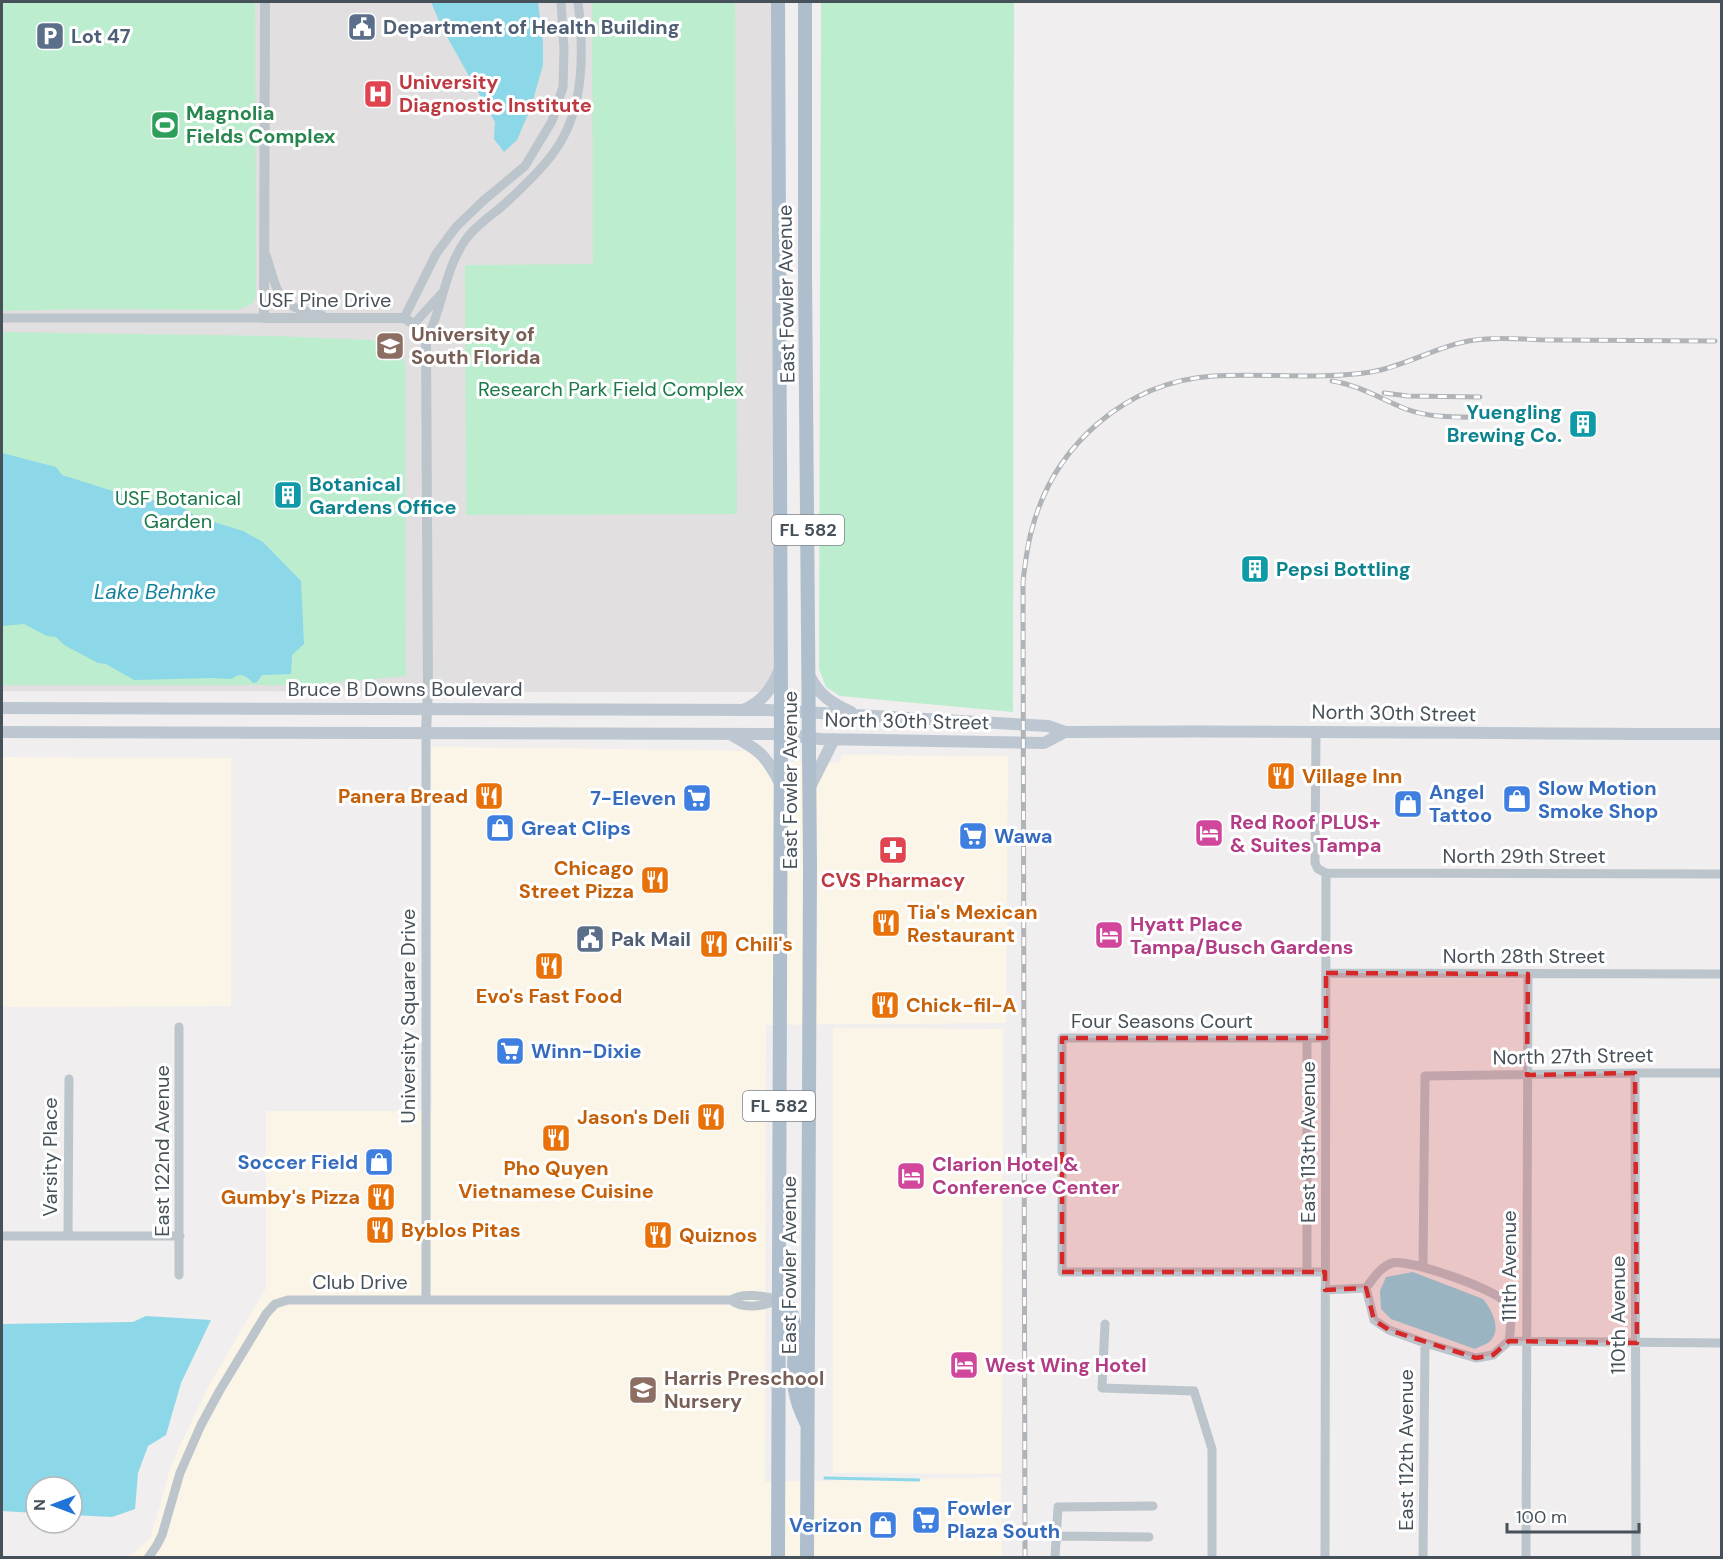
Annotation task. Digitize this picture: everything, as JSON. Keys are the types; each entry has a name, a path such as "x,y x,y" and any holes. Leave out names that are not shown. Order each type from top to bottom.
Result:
{"main road":[{"name":"East Fowler Avenue","path":"778,2 781,667 778,1557"},
{"name":"East Fowler Avenue","path":"805,2 810,787 807,1557"},
{"path":"740,711 754,705 764,697 781,667"},
{"path":"809,675 816,688 829,702 854,714"},
{"name":"Bruce B Downs Boulevard","path":"2,708 427,708 809,713"},
{"name":"North 30th Street","path":"809,713 1048,726 1065,732 1722,734"},
{"path":"2,732 781,734"},
{"name":"North 30th Street","path":"781,734 834,739 1044,743 1065,732"},
{"path":"729,734 763,754 780,783"},
{"path":"810,787 834,739"},
{"path":"778,1300 787,1304 791,1311 794,1328 795,1389 800,1409 809,1427"}],"street":[{"path":"264,318 265,2"},
{"path":"404,318 436,254 456,227 525,166 552,121 563,87 564,49 561,2"},
{"path":"426,733 426,341 435,323 452,263 467,238 512,198 554,153 569,126 579,88 582,47 578,2"},
{"path":"564,49 582,47"},
{"path":"264,250 281,298 290,306 301,311 340,318"},
{"path":"436,254 452,263"},
{"path":"414,324 445,288"},
{"name":"USF Pine Drive","path":"2,318 404,318 414,324 426,341"},
{"name":"East 113th Avenue","path":"1316,732 1316,863 1318,868 1326,873 1325,1557"},
{"name":"University Square Drive","path":"426,733 426,1300"},
{"name":"North 29th Street","path":"1326,873 1722,874"},
{"name":"North 28th Street","path":"1326,973 1722,974"},
{"name":"111th Avenue","path":"1526,1557 1528,974"},
{"name":"East 122nd Avenue","path":"179,1027 179,1275"},
{"name":"Four Seasons Court","path":"1325,1272 1062,1272 1062,1038 1326,1038"},
{"path":"1307,1038 1307,1272"},
{"name":"North 27th Street","path":"1423,1266 1425,1076 1635,1072 1722,1073"},
{"name":"110th Avenue","path":"1635,1072 1636,1557"},
{"name":"Varsity Place","path":"68,1236 69,1079"},
{"path":"2,1236 180,1236"},
{"path":"1393,1262 1407,1262 1423,1266 1486,1290 1504,1301 1512,1325 1509,1341 1493,1355 1476,1358 1425,1344 1389,1330 1374,1320 1366,1288 1378,1272 1393,1262"},
{"path":"1325,1290 1366,1288"},
{"name":"Club Drive","path":"148,1557 162,1535 180,1473 201,1425 229,1374 270,1308 275,1304 288,1300 731,1300 736,1304 768,1305 778,1300"},
{"path":"1105,1324 1102,1388 1194,1390 1212,1449 1212,1557"},
{"path":"1509,1341 1722,1343"},
{"name":"East 112th Avenue","path":"1423,1557 1425,1344"},
{"path":"1055,1557 1058,1507 1153,1506"},
{"path":"1056,1536 1149,1538"}],"highlighted area":[{"path":"1326,973 1528,974 1527,1075 1635,1073 1637,1343 1509,1341 1493,1355 1476,1358 1389,1330 1374,1320 1366,1288 1325,1290 1325,1272 1062,1272 1062,1038 1326,1038"}],"shaded area":[{"name":"University of South Florida","path":"2,2 779,2 777,692 2,691"},
{"path":"431,747 748,751 758,760 839,763 842,755 1008,756 1006,1023 766,1025 765,1482 1001,1477 1002,1557 127,1558 150,1539 172,1463 208,1387 266,1288 266,1111 432,1111"},
{"path":"2,757 231,758 231,1006 2,1007"},
{"path":"833,1028 1003,1029 1002,1474 833,1473"}],"green space":[{"path":"2,2 255,2 256,297 252,304 237,310 2,311"},
{"name":"Research Park Field Complex","path":"592,2 735,2 737,514 466,515 465,265 593,264"},
{"path":"821,2 1014,2 1013,712 840,696 826,687 819,669"},
{"name":"USF Botanical Garden","path":"2,332 276,336 370,340 395,351 405,363 406,676 306,685 2,685"}],"water":[{"path":"431,2 538,2 543,65 531,107 517,140 504,152 494,139 495,122 442,28"},
{"name":"Lake Behnke","path":"2,453 56,467 62,475 119,493 178,505 198,517 243,531 263,542 301,581 304,644 292,655 291,674 262,675 257,682 253,683 241,675 232,679 134,680 64,645 56,637 47,636 24,624 2,626"},
{"path":"1413,1272 1483,1299 1492,1312 1495,1323 1495,1334 1491,1341 1475,1349 1391,1319 1381,1309 1380,1291 1386,1277"},
{"path":"146,1316 211,1320 181,1383 166,1435 148,1446 138,1473 135,1509 112,1517 84,1516 84,1475 24,1475 24,1512 2,1511 2,1324 133,1322"}],"waterway":[{"path":"825,1478 919,1480"}],"railway":[{"path":"1025,1558 1023,582 1032,529 1057,470 1076,445 1098,423 1123,405 1151,391 1181,381 1233,375 1332,376 1371,372 1448,346 1484,339 1715,341"},
{"path":"1332,381 1361,389 1416,412 1448,417 1490,417"},
{"path":"1384,393 1408,396 1480,397"}],"place":[{"name":"Department of Health Building","path":"362,27"},
{"name":"Lot 47","path":"50,36"},
{"name":"University Diagnostic Institute","path":"378,94"},
{"name":"Magnolia Fields Complex","path":"165,125"},
{"name":"University of South Florida","path":"390,346"},
{"name":"Yuengling Brewing Co.","path":"1583,424"},
{"name":"Botanical Gardens Office","path":"288,495"},
{"name":"Pepsi Bottling","path":"1255,569"},
{"name":"Village Inn","path":"1281,776"},
{"name":"Panera Bread","path":"489,796"},
{"name":"7-Eleven","path":"697,798"},
{"name":"Slow Motion Smoke Shop","path":"1517,799"},
{"name":"Angel Tattoo","path":"1408,804"},
{"name":"Great Clips","path":"500,828"},
{"name":"Red Roof PLUS+ & Suites Tampa","path":"1209,833"},
{"name":"Wawa","path":"973,836"},
{"name":"CVS Pharmacy","path":"893,850"},
{"name":"Chicago Street Pizza","path":"655,880"},
{"name":"Tia's Mexican Restaurant","path":"886,923"},
{"name":"Hyatt Place Tampa/Busch Gardens","path":"1109,935"},
{"name":"Pak Mail","path":"590,939"},
{"name":"Chili's","path":"714,944"},
{"name":"Evo's Fast Food","path":"549,966"},
{"name":"Chick-fil-A","path":"885,1005"},
{"name":"Winn-Dixie","path":"510,1051"},
{"name":"Jason's Deli","path":"711,1117"},
{"name":"Pho Quyen Vietnamese Cuisine","path":"556,1138"},
{"name":"Soccer Field","path":"379,1162"},
{"name":"Clarion Hotel & Conference Center","path":"911,1176"},
{"name":"Gumby's Pizza","path":"381,1197"},
{"name":"Byblos Pitas","path":"380,1230"},
{"name":"Quiznos","path":"658,1235"},
{"name":"West Wing Hotel","path":"964,1365"},
{"name":"Harris Preschool Nursery","path":"643,1390"},
{"name":"Fowler Plaza South","path":"926,1520"},
{"name":"Verizon","path":"883,1525"}]}
